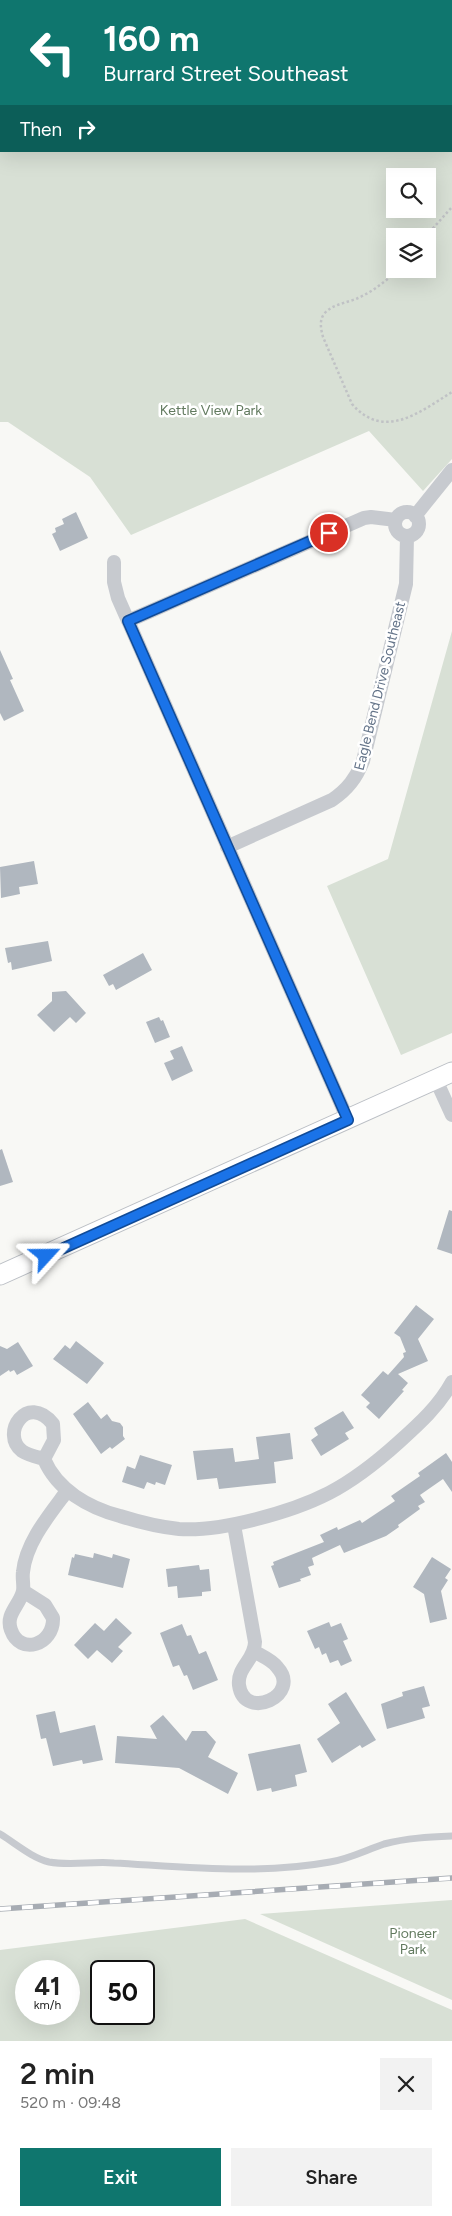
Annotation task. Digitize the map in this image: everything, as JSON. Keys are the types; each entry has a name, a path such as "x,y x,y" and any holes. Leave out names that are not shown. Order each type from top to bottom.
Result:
{"main road":[{"path":"0,1275 444,1076"}],"street":[{"name":"Eagle Bend Drive Southeast","path":"227,846 332,800 344,792 356,778 363,761 406,584 407,536 411,536 418,529 418,520 415,516 452,470"},
{"path":"407,536 398,533 395,524 396,520 402,513 415,516"},
{"path":"128,621 364,518 396,520"},
{"path":"114,562 114,582 118,598 348,1120"},
{"path":"444,1076 452,1115"},
{"path":"44,1459 56,1481 67,1492 108,1513 148,1524 181,1529 234,1525 281,1512 329,1493 380,1459 419,1424 450,1392"},
{"path":"23,1591 23,1570 31,1547 48,1516 67,1492"},
{"path":"234,1525 255,1642 255,1652"}],"lane":[{"path":"0,1834 29,1853 48,1862 66,1864 111,1862 217,1869 292,1867 328,1862 347,1859 383,1845 412,1838 452,1836"}],"path":[{"path":"433,228 452,207"},
{"path":"388,278 375,289 329,309 322,316 321,326 330,354 352,404 360,413 370,419 384,422 400,421 416,414 452,392"}],"green space":[{"name":"Kettle View Park","path":"0,152 452,152 452,459 423,491 369,431 131,535 90,477 8,422 0,422"},
{"path":"452,631 452,1033 401,1055 327,886 388,859"},
{"name":"Pioneer Park","path":"452,1900 452,2000 260,1914"},
{"path":"245,1919 452,2010 452,2041 0,2041 0,1950"}],"building":[{"path":"76,512 88,538 60,551 52,534 56,532 55,528 64,524 62,519"},
{"path":"0,650 13,679 10,680 24,711 4,721 0,713"},
{"path":"34,861 38,884 19,887 20,894 1,898 0,867"},
{"path":"48,941 52,961 12,970 11,962 8,963 5,948"},
{"path":"143,953 152,970 116,990 113,984 109,986 103,975"},
{"path":"66,991 86,1013 76,1023 70,1017 54,1032 37,1015 52,1001 52,992"},
{"path":"159,1017 161,1021 163,1020 170,1037 155,1043 146,1022"},
{"path":"182,1046 193,1071 172,1081 164,1063 174,1059 170,1051"},
{"path":"2,1149 13,1182 0,1186 0,1150"},
{"path":"449,1210 452,1211 452,1254 437,1249"},
{"path":"416,1305 434,1319 418,1339 428,1361 398,1374 408,1383 402,1390 404,1391 379,1419 366,1407 370,1403 361,1395 383,1371 388,1375 404,1357 403,1353 406,1352 400,1337 394,1333"},
{"path":"76,1341 104,1363 87,1384 53,1359 65,1345 70,1349"},
{"path":"18,1342 33,1366 17,1375 14,1370 10,1372 9,1370 0,1376 0,1346 7,1349"},
{"path":"88,1402 101,1419 107,1414 112,1421 120,1423 123,1427 125,1439 112,1449 110,1447 101,1454 73,1414"},
{"path":"343,1411 354,1428 345,1433 349,1439 321,1456 311,1440 318,1435 314,1428"},
{"path":"290,1433 293,1459 274,1462 276,1483 219,1489 217,1478 197,1480 193,1451 233,1448 235,1462 259,1459 256,1437"},
{"path":"446,1453 452,1462 452,1492 443,1479 420,1495 425,1502 418,1506 420,1509 386,1536 344,1553 340,1545 312,1558 314,1565 308,1567 311,1575 300,1579 301,1581 279,1588 271,1566 274,1565 273,1562 324,1542 320,1535 337,1527 338,1530 360,1520 362,1523 395,1501 391,1496 420,1476 418,1473"},
{"path":"140,1455 172,1465 165,1485 156,1482 155,1485 147,1482 144,1489 122,1482 127,1466 135,1469"},
{"path":"94,1553 112,1558 113,1554 130,1559 123,1588 68,1575 72,1557 74,1558 75,1554 93,1558"},
{"path":"432,1557 451,1569 445,1578 448,1580 441,1591 447,1619 430,1623 424,1594 413,1587"},
{"path":"199,1565 200,1570 209,1569 211,1591 202,1592 202,1596 178,1598 177,1586 168,1587 166,1569"},
{"path":"116,1618 132,1633 118,1647 123,1651 112,1663 97,1650 88,1659 74,1645 95,1623 104,1631"},
{"path":"329,1622 331,1627 341,1623 348,1639 343,1641 352,1661 341,1666 338,1660 330,1663 326,1653 322,1655 319,1647 315,1649 307,1631"},
{"path":"182,1624 187,1636 191,1635 199,1654 206,1651 218,1680 193,1690 187,1675 184,1676 179,1665 173,1667 160,1633"},
{"path":"424,1686 430,1706 422,1708 425,1718 387,1729 381,1704 403,1696 402,1692"},
{"path":"346,1692 376,1740 362,1748 360,1745 332,1763 317,1739 340,1723 328,1704"},
{"path":"55,1711 60,1733 95,1725 103,1760 83,1764 82,1760 53,1766 46,1738 41,1739 36,1715"},
{"path":"163,1715 186,1741 192,1731 206,1731 216,1742 208,1757 238,1773 228,1794 179,1768 115,1763 117,1736 157,1739 150,1726"},
{"path":"300,1744 307,1772 295,1775 297,1786 272,1792 271,1788 257,1791 248,1754"}],"railway":[{"path":"0,1909 452,1878"}],"route":[{"path":"46,1256 348,1120 128,621 329,533"}]}
